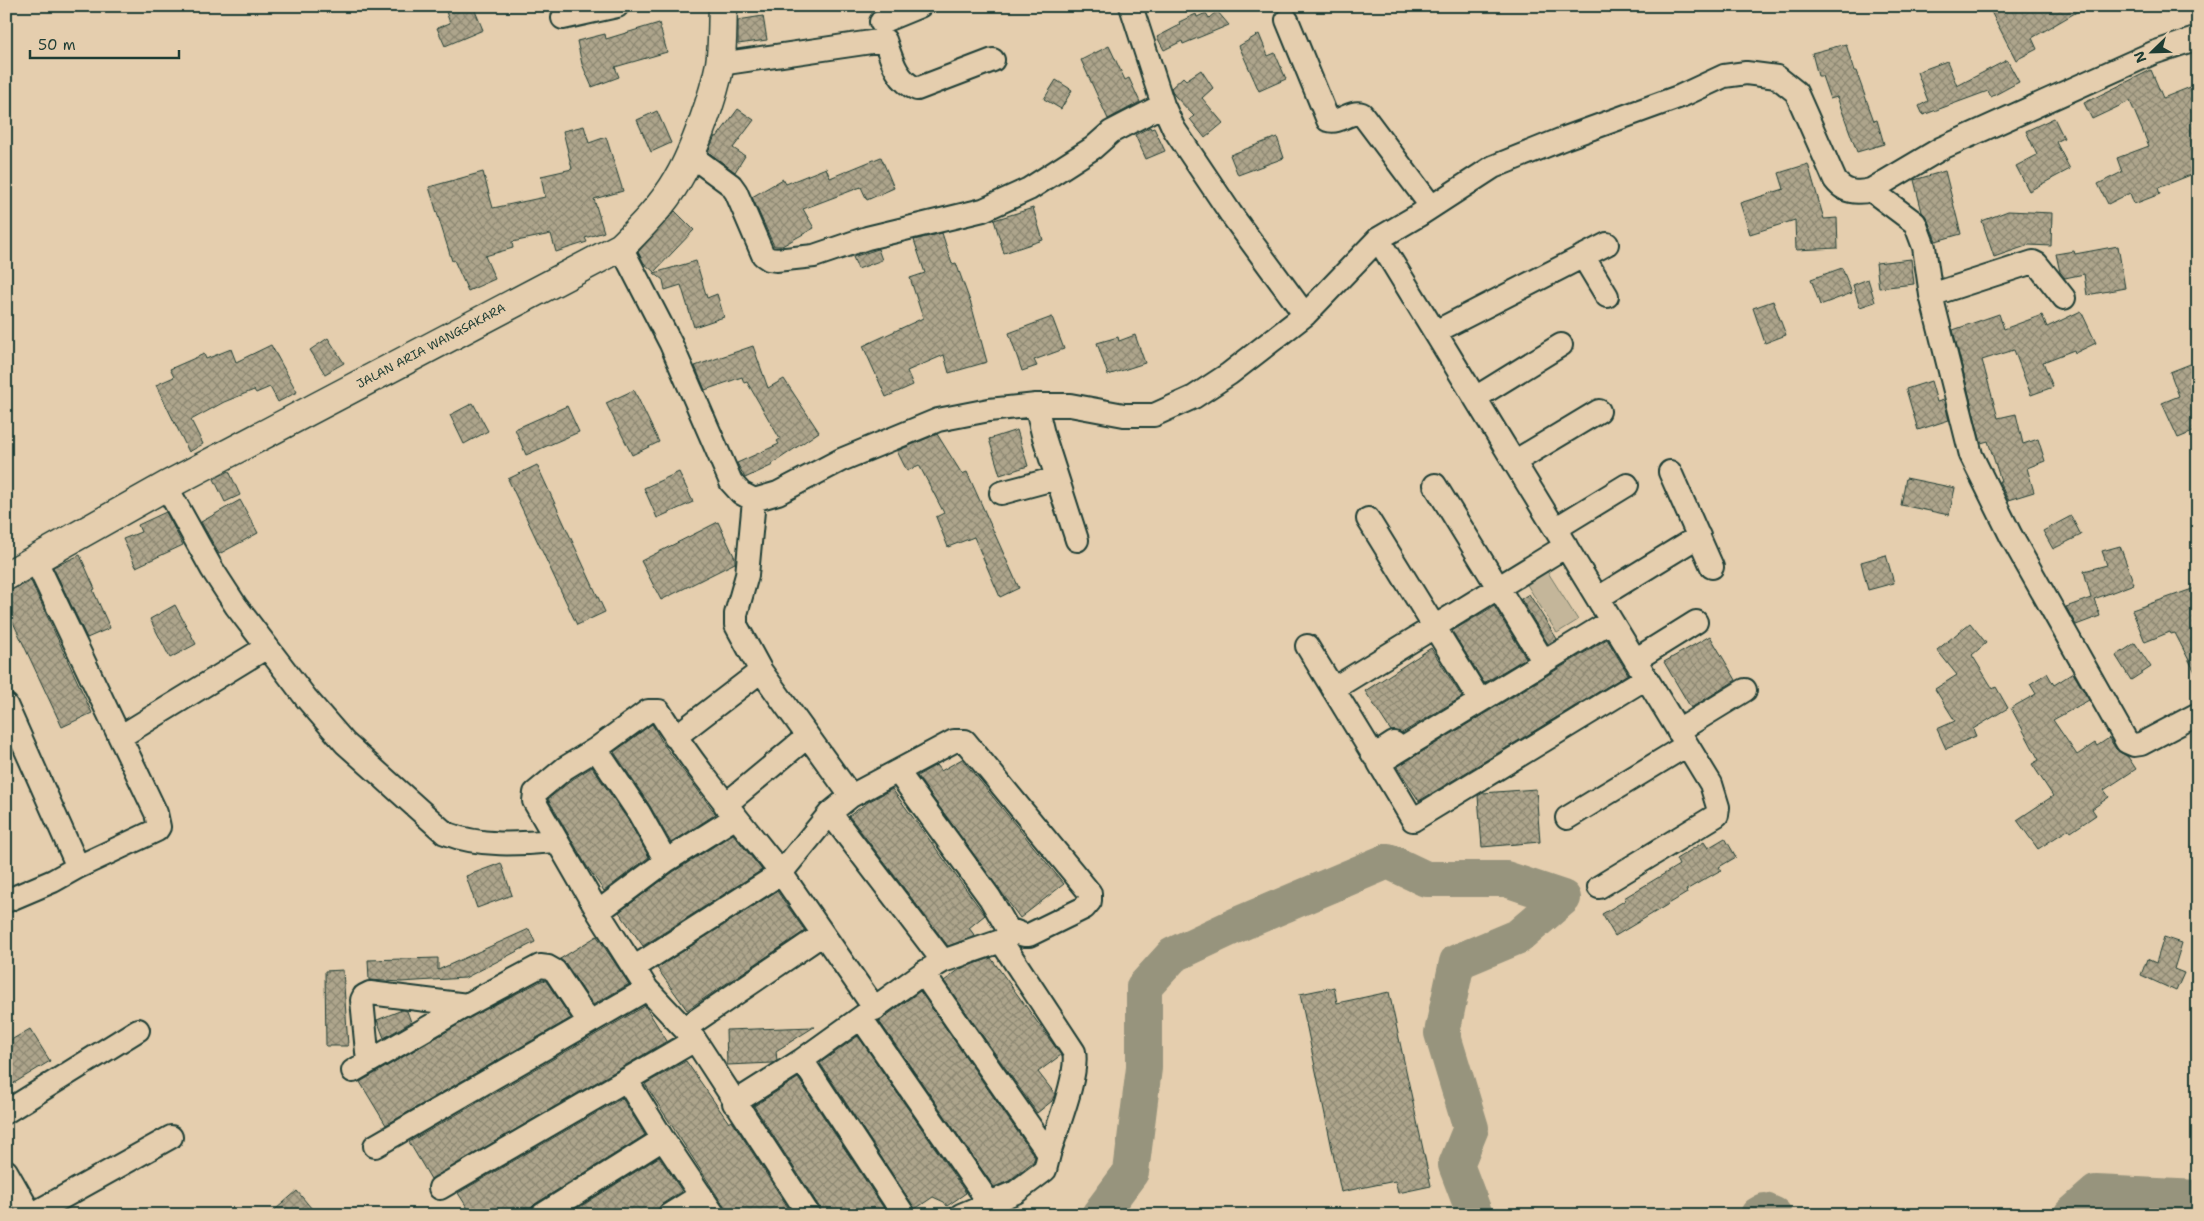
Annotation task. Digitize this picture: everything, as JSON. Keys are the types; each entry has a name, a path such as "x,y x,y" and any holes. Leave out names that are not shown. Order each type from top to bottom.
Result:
{"street":[{"path":"563,18 616,6"},
{"name":"JALAN ARIA WANGSAKARA","path":"6,576 166,486 621,247 646,222 667,196 678,179 703,121 720,64 723,6"},
{"path":"720,64 881,23 920,6"},
{"path":"1131,6 1163,104 1174,129 1231,214 1305,316"},
{"path":"1287,20 1328,120 1335,121 1355,113 1362,114 1431,206"},
{"path":"881,23 903,80 909,86 917,89 993,60"},
{"path":"621,247 671,344 731,482 741,493 754,500 778,493 841,460 938,420 989,410 1036,405 1070,405 1124,415 1154,415 1194,397 1229,374 1305,316 1378,239 1493,167 1565,138 1680,96 1724,76 1746,73 1777,77 1796,92 1835,180 1842,189 1861,193 1872,190 1942,148 2153,53 2198,38"},
{"path":"689,154 731,185 736,192 763,255 769,259 776,260 804,258 866,238 983,210 1028,189 1093,148 1112,132 1163,104"},
{"path":"1872,190 1915,223 1924,247 1931,295 1971,455 2011,536 2127,742 2134,745 2141,744 2198,714"},
{"path":"1378,239 1711,784 1718,807 1717,815 1600,887"},
{"path":"1435,332 1607,244"},
{"path":"1583,256 1607,296"},
{"path":"1931,295 2033,262 2037,264 2064,298"},
{"path":"1475,398 1561,345"},
{"path":"1036,405 1057,478 1078,540"},
{"path":"1514,462 1598,411"},
{"path":"1670,472 1712,567"},
{"path":"1001,493 1057,478"},
{"path":"1435,484 1541,658"},
{"path":"1333,689 1498,588 1627,485"},
{"path":"166,486 212,568 236,606 306,698 345,743 445,833 462,840 486,843 519,844 556,841"},
{"path":"754,500 748,575 735,619 736,625 761,671 851,796"},
{"path":"1368,519 1478,697"},
{"path":"1696,622 1640,669 1413,820 1379,763 1478,697 1541,658 1605,611 1699,536"},
{"path":"6,901 53,881 78,866 157,830 159,827 156,813 35,559"},
{"path":"1307,646 1374,756 1478,697"},
{"path":"120,737 267,647"},
{"path":"675,737 761,671"},
{"path":"1567,818 1682,738 1745,690"},
{"path":"6,705 78,866"},
{"path":"809,1215 690,1034 647,989 598,912 534,801 535,793 565,768 596,750 648,711 655,709 659,711 675,737 730,811 781,873 823,934 868,1013 990,1204"},
{"path":"598,912 730,811 808,736"},
{"path":"634,967 781,873 830,813 851,796 954,741 965,741 1090,893 1090,901 1084,908 1029,935 1005,935 943,961 923,973 802,1060 734,1103"},
{"path":"596,750 639,813 666,861"},
{"path":"898,772 990,898 1005,935 1074,1052 1076,1059 1045,1170 1016,1192 961,1215"},
{"path":"830,813 943,961"},
{"path":"440,1188 627,1080 823,934"},
{"path":"467,1005 370,993 364,996 362,1000 360,1066 540,966 548,967 554,971 589,1022"},
{"path":"923,973 1049,1154"},
{"path":"375,1146 647,989"},
{"path":"6,1112 138,1030"},
{"path":"802,1060 899,1213"},
{"path":"627,1080 663,1139 714,1215"},
{"path":"6,1172 31,1215 171,1137"},
{"path":"542,1215 663,1139"},
{"path":"669,1215 701,1195"}],"shaded area":[{"path":"1547,571 1578,620 1557,633 1526,583"}],"building":[{"path":"444,6 473,6 483,30 445,46 437,28 450,23"},
{"path":"1988,6 2087,6 2032,38 2037,49 2016,60"},
{"path":"1217,11 1229,25 1183,44 1182,41 1164,50 1157,37 1180,25 1179,22 1196,14 1197,17 1206,13 1209,18"},
{"path":"763,16 767,40 738,44 738,20"},
{"path":"659,23 667,52 615,67 619,77 592,87 582,64 577,41 605,34 606,39"},
{"path":"1259,34 1268,56 1275,53 1286,79 1259,91 1239,46"},
{"path":"1846,44 1854,71 1856,71 1874,121 1877,120 1884,144 1857,152 1837,97 1830,99 1822,76 1818,76 1812,53"},
{"path":"1109,46 1125,80 1129,78 1140,102 1108,119 1081,60"},
{"path":"2007,60 2019,82 1991,97 1988,91 1923,115 1919,106 1928,101 1917,72 1947,61 1957,86"},
{"path":"1201,70 1213,88 1202,98 1223,123 1205,138 1190,119 1194,116 1174,95 1171,88 1183,77 1186,80"},
{"path":"2151,70 2163,98 2198,84 2198,172 2158,188 2160,194 2134,204 2130,193 2108,204 2098,184 2122,172 2117,158 2149,146 2130,101 2092,119 2084,103"},
{"path":"1056,80 1072,90 1061,109 1044,99"},
{"path":"738,109 754,120 733,148 745,156 735,172 708,152 715,136 717,137"},
{"path":"657,111 671,143 651,152 637,120"},
{"path":"2054,118 2064,138 2056,142 2070,169 2029,191 2016,166 2037,155 2026,131"},
{"path":"584,126 589,143 606,137 623,191 594,199 604,232 585,238 587,242 556,252 551,234 512,242 513,248 485,256 495,279 468,291 454,260 452,261 429,187 483,172 493,208 545,197 541,176 572,169 563,131"},
{"path":"1150,127 1151,129 1154,128 1165,151 1146,159 1135,135"},
{"path":"1277,137 1284,158 1238,175 1230,155"},
{"path":"881,157 894,188 867,200 861,187 803,209 814,228 782,246 774,246 752,197 783,179 786,184 826,168 830,178"},
{"path":"1808,164 1824,219 1837,218 1838,248 1796,250 1795,220 1750,234 1740,203 1784,189 1779,173"},
{"path":"1945,171 1961,234 1936,241 1927,218 1922,212 1914,180"},
{"path":"1033,208 1043,240 1004,253 994,220"},
{"path":"675,211 694,230 654,272 644,263 638,252"},
{"path":"2008,211 2052,213 2051,246 2029,245 1994,257 1982,221"},
{"path":"942,233 952,264 956,263 971,304 987,362 949,373 944,355 907,371 913,385 886,397 863,346 923,318 910,278 925,273 914,240"},
{"path":"2118,246 2125,288 2087,295 2084,274 2065,278 2060,272 2056,254 2074,251 2075,254"},
{"path":"878,249 882,260 858,269 853,257"},
{"path":"1911,259 1914,284 1879,288 1876,263"},
{"path":"696,261 707,298 717,294 724,317 694,327 681,285 665,290 663,280 654,273"},
{"path":"1842,268 1852,293 1820,305 1811,279"},
{"path":"1868,279 1875,302 1860,307 1853,285"},
{"path":"1773,301 1786,335 1765,343 1753,308"},
{"path":"2081,311 2096,343 2075,353 2074,350 2043,362 2053,387 2031,395 2014,350 1982,360 1998,418 2016,414 2023,444 2038,439 2045,461 2027,468 2034,492 2008,500 1999,481 2001,481 1988,441 1981,443 1953,330 1999,314 2004,329 2042,315 2047,327"},
{"path":"1052,317 1064,349 1034,360 1037,366 1022,371 1009,333"},
{"path":"1135,335 1145,363 1108,375 1097,343 1118,337 1119,341"},
{"path":"328,338 344,363 325,374 310,350"},
{"path":"271,345 297,392 278,402 270,387 256,393 254,390 224,402 191,420 203,444 189,452 156,385 174,377 170,369 204,354 206,359 231,349 236,362"},
{"path":"753,346 768,388 784,379 819,432 773,465 745,478 737,463 779,444 777,441 780,439 747,382 744,383 742,377 705,390 695,366"},
{"path":"2198,361 2198,430 2178,438 2162,403 2179,396 2170,372"},
{"path":"1931,381 1937,402 1944,400 1949,420 1918,430 1906,389"},
{"path":"634,390 659,442 632,455 606,403"},
{"path":"473,403 488,431 464,444 450,415"},
{"path":"567,406 579,432 526,455 515,429"},
{"path":"1017,430 1028,466 1000,475 989,439"},
{"path":"937,434 962,474 967,472 1019,588 1000,597 974,537 948,547 936,517 944,513 919,465 907,471 897,451"},
{"path":"537,465 605,612 577,625 508,479"},
{"path":"229,471 240,495 225,502 214,479"},
{"path":"679,472 693,502 657,518 644,488"},
{"path":"1906,478 1955,488 1949,515 1901,505"},
{"path":"240,500 258,533 219,554 201,522"},
{"path":"166,512 183,545 136,567 123,539 141,532 138,525"},
{"path":"2071,516 2081,535 2053,549 2043,531"},
{"path":"718,522 735,558 735,563 661,600 641,561"},
{"path":"2120,546 2134,584 2094,599 2100,616 2076,625 2066,607 2091,598 2084,571 2107,565 2102,551"},
{"path":"80,555 110,628 87,638 53,567"},
{"path":"1886,555 1894,583 1868,590 1861,562"},
{"path":"31,581 92,713 62,727 11,618 6,620 6,592"},
{"path":"2198,587 2198,678 2175,633 2171,634 2170,632 2145,642 2132,610"},
{"path":"1529,594 1557,639 1548,644 1521,599"},
{"path":"175,605 196,644 170,658 150,619"},
{"path":"1494,606 1526,658 1484,683 1452,631"},
{"path":"1970,623 1986,643 1972,655 1993,689 1996,687 2008,708 1973,729 1976,736 1946,749 1937,729 1955,721 1935,689 1957,675 1937,650"},
{"path":"1710,636 1736,680 1691,708 1664,662"},
{"path":"1607,639 1628,674 1419,801 1397,767"},
{"path":"2135,643 2151,667 2131,680 2116,656"},
{"path":"1431,648 1462,697 1402,733 1391,731 1365,691"},
{"path":"2047,673 2054,685 2073,673 2089,700 2053,720 2077,755 2095,743 2097,746 2109,738 2116,749 2128,757 2136,769 2104,790 2109,797 2092,809 2096,815 2071,832 2069,829 2038,849 2017,820 2053,796 2032,764 2039,760 2011,708 2036,694 2030,684"},
{"path":"652,724 664,745 716,814 671,843 650,806 614,752"},
{"path":"962,759 1064,884 1020,918 917,776 936,765 941,771"},
{"path":"592,767 628,820 649,857 604,891 586,865 548,799"},
{"path":"892,789 985,915 969,928 975,936 948,946 849,816 868,802"},
{"path":"1536,789 1540,842 1482,847 1478,796 1483,793"},
{"path":"733,834 762,870 643,946 619,912 673,872"},
{"path":"1725,838 1736,857 1719,867 1721,870 1686,890 1687,893 1615,936 1602,914 1626,900 1624,898 1679,865 1676,859 1704,842 1708,848"},
{"path":"501,863 512,895 477,908 466,876"},
{"path":"777,891 805,931 687,1010 657,968"},
{"path":"529,929 535,942 465,978 401,982 369,980 368,960 438,958 438,970"},
{"path":"597,936 629,984 593,1005 566,964 560,959"},
{"path":"2164,937 2182,943 2174,969 2184,973 2176,991 2141,975 2147,959 2156,963"},
{"path":"991,958 1061,1055 1038,1072 1055,1094 1052,1101 1037,1113 944,981 960,969"},
{"path":"343,970 348,1046 326,1046 325,971"},
{"path":"543,980 546,981 571,1018 386,1125 360,1082 473,1016"},
{"path":"1334,987 1337,1003 1389,992 1431,1186 1398,1193 1395,1181 1341,1192 1300,994"},
{"path":"920,991 1035,1157 1033,1162 1009,1181 994,1187 879,1021"},
{"path":"645,1006 667,1041 431,1179 409,1142"},
{"path":"402,1010 407,1011 411,1022 384,1038 377,1020"},
{"path":"814,1027 776,1051 777,1061 773,1063 727,1065 726,1030"},
{"path":"30,1029 50,1061 6,1088 6,1043"},
{"path":"858,1036 966,1193 947,1206 944,1202 933,1197 915,1209 820,1063"},
{"path":"686,1061 729,1123 732,1121 793,1215 727,1215 725,1208 645,1084"},
{"path":"798,1078 885,1210 879,1215 822,1215 820,1208 754,1106"},
{"path":"622,1098 645,1135 535,1204 531,1208 529,1215 472,1215 458,1193"},
{"path":"659,1157 682,1191 662,1204 656,1215 567,1215"},
{"path":"297,1191 317,1215 269,1215"}],"waterway":[{"path":"1099,1215 1131,1172 1144,1068 1144,987 1173,955 1239,924 1388,861 1426,879 1506,879 1563,898 1519,936 1457,962 1442,1033 1471,1128 1456,1165 1475,1215"},
{"path":"2071,1215 2096,1193 2198,1198"},
{"path":"1758,1215 1765,1211 1774,1215"}]}
